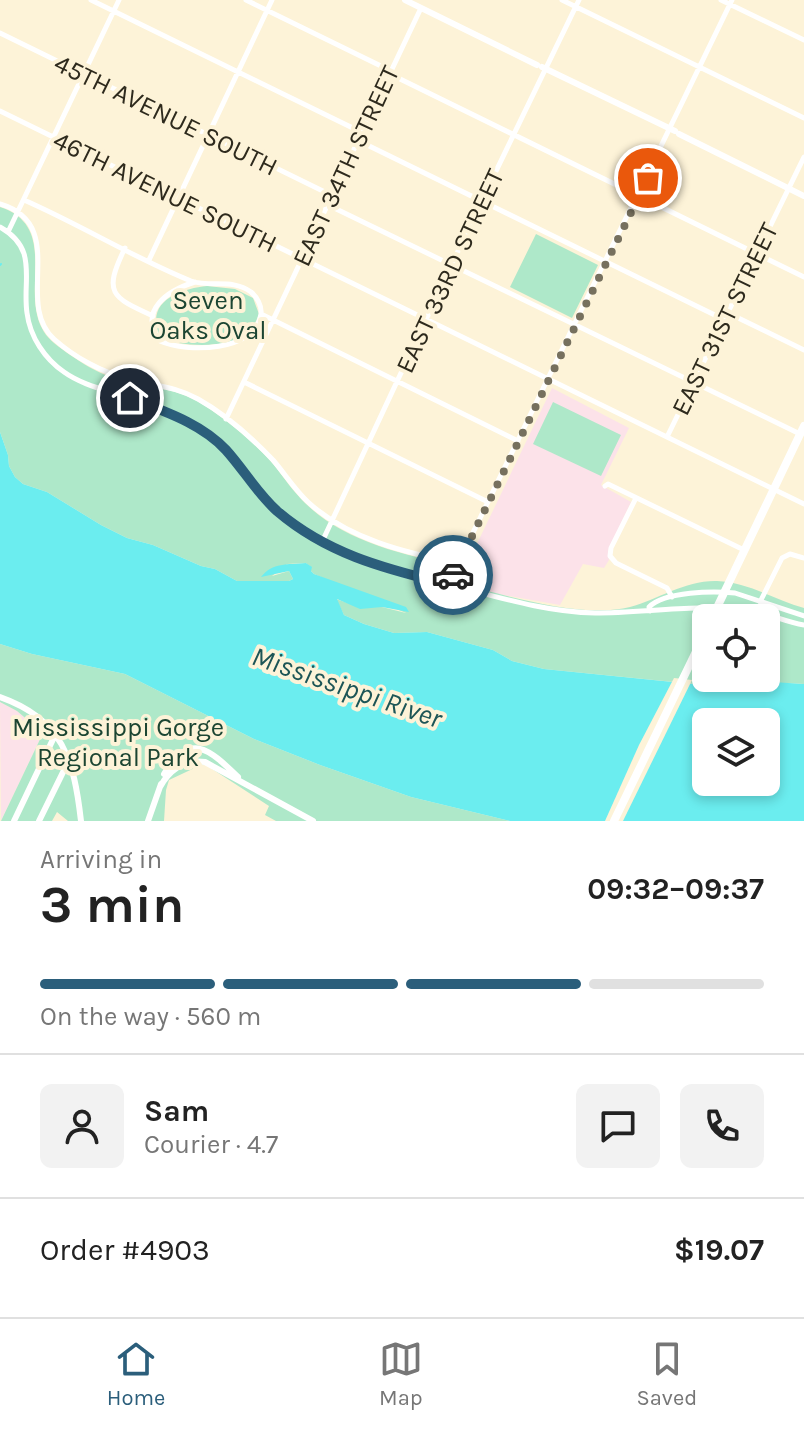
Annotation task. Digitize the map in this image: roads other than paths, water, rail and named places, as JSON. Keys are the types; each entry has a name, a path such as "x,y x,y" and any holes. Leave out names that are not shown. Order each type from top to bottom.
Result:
{"main road":[{"path":"718,604 803,428"},
{"path":"614,821 692,660"}],"street":[{"path":"91,0 363,133"},
{"path":"8,232 119,0"},
{"path":"246,0 804,277"},
{"path":"149,260 272,0"},
{"path":"405,0 804,196"},
{"name":"EAST 34TH STREET","path":"226,419 425,0"},
{"path":"562,0 804,118"},
{"name":"EAST 33RD STREET","path":"322,542 514,135 542,67 579,0"},
{"path":"721,0 731,2 804,40"},
{"path":"448,584 638,197 675,131 731,2"},
{"name":"45TH AVENUE SOUTH","path":"0,33 333,196"},
{"name":"46TH AVENUE SOUTH","path":"0,111 804,504"},
{"path":"359,141 606,262 804,350"},
{"name":"EAST 31ST STREET","path":"667,437 804,157"},
{"path":"24,200 195,282"},
{"path":"0,204 18,212 27,221 37,244 38,309 44,326 55,340 112,374 189,393 259,446 308,502 332,521 383,544 458,563"},
{"path":"328,205 694,383 803,428"},
{"path":"0,227 22,248 27,263 29,323 51,362 80,381 174,416 208,435 225,449 252,485 277,511 322,542 360,560 494,597 558,610 592,613 745,610 804,625"},
{"path":"125,248 113,274 113,290 121,300 153,316"},
{"path":"195,282 228,283 246,289 258,301 261,314 253,331 244,340 192,348 160,341 155,335 153,316 158,304 168,292 195,282"},
{"path":"261,314 518,441"},
{"path":"244,382 488,502"},
{"path":"605,486 608,484 744,550"},
{"path":"636,498 610,556 616,563 667,588 672,597"},
{"path":"760,602 782,558 790,554 804,558"},
{"path":"650,611 653,603 696,593 760,602 804,616"},
{"path":"0,697 35,715 56,733 70,758 81,821"},
{"path":"14,821 56,733"},
{"path":"148,821 163,775 179,752 194,747 206,751 241,780"},
{"path":"39,821 70,758"},
{"path":"160,787 168,773 176,767 196,761 212,765 313,821"}],"water":[{"name":"Mississippi River","path":"0,432 9,466 23,484 47,492 127,538 215,569 237,581 289,581 293,579 289,571 261,577 276,567 306,563 312,567 314,574 406,607 409,612 382,607 360,609 337,599 344,615 364,624 394,633 427,632 493,650 512,661 544,669 692,684 692,692 780,692 780,682 804,684 804,821 510,821 411,797 320,765 254,739 125,674 0,644"}],"park label":[{"name":"Seven Oaks Oval","path":"208,315"},
{"name":"Mississippi Gorge Regional Park","path":"118,742"}]}
